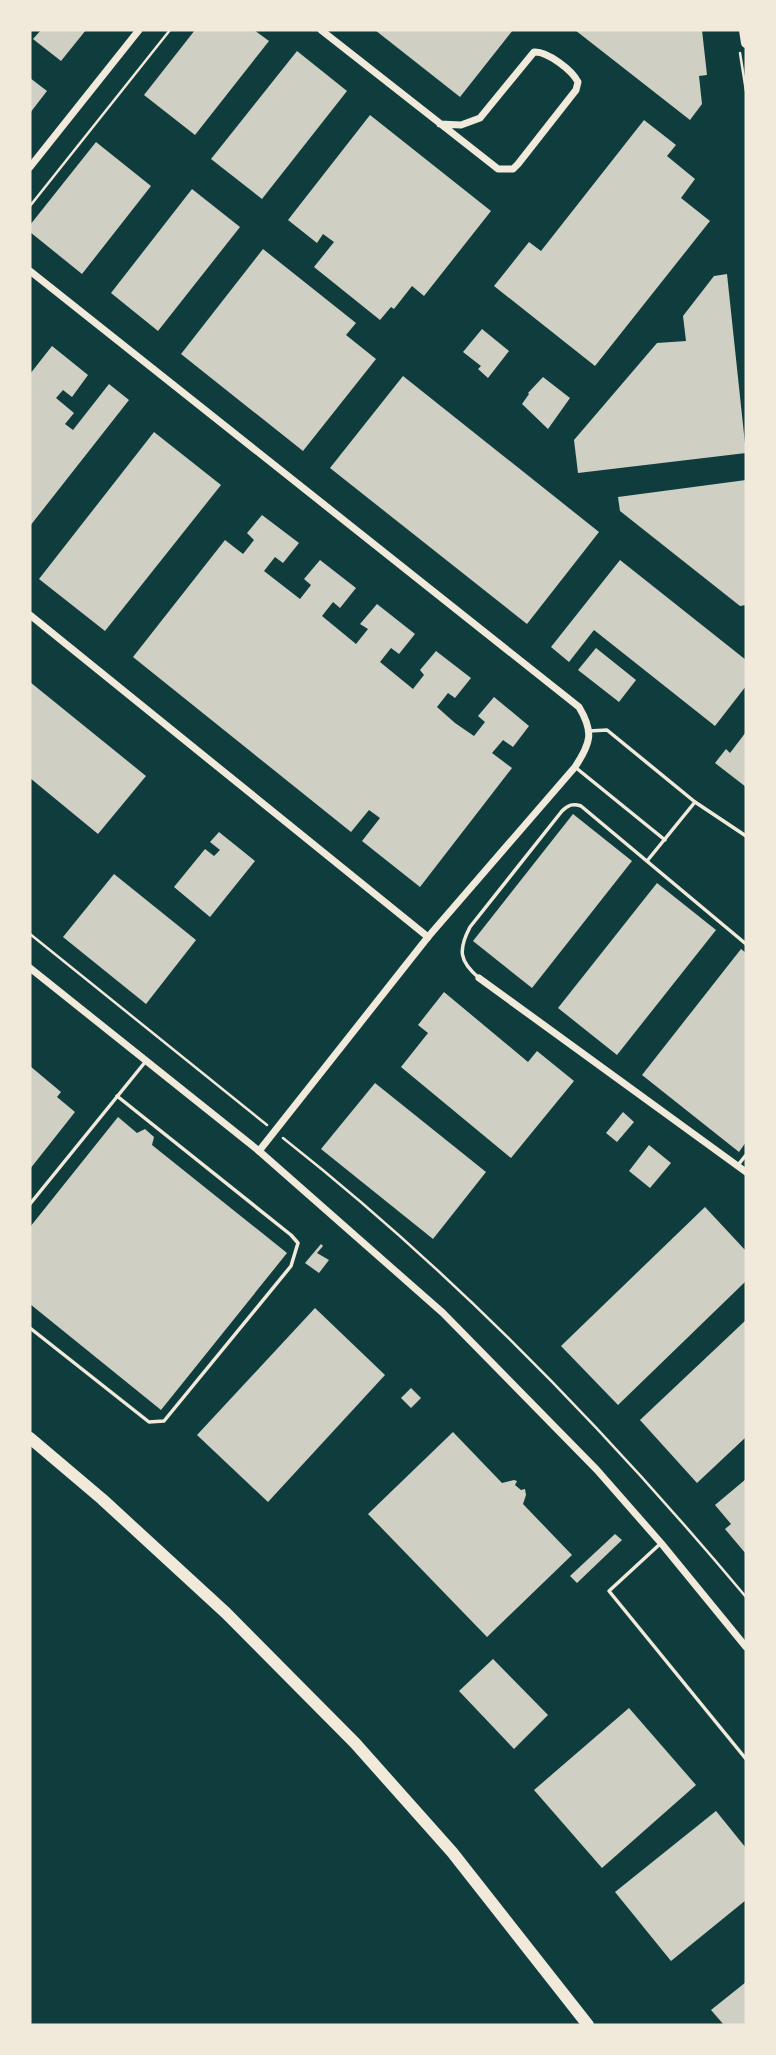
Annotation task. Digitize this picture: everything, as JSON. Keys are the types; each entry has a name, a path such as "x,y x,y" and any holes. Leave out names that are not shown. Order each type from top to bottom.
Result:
{"main road":[{"path":"743,47 744,30"},
{"path":"30,1438 102,1499 226,1613 355,1743 452,1852 588,2025"}],"street":[{"path":"30,167 139,30"},
{"path":"321,30 498,170 513,169 576,90 578,82 573,75 542,52 534,52 480,118 461,125 440,124"},
{"path":"30,271 579,707 589,731 586,750 575,767 428,937 258,1150"},
{"path":"30,615 428,937"},
{"path":"30,968 258,1150 443,1313 597,1470 746,1647"},
{"path":"479,978 746,1172"}],"lane":[{"path":"589,731 607,730 695,802 746,836"},
{"path":"575,767 665,840"},
{"path":"648,861 695,802"},
{"path":"479,978 461,958 463,939 567,806 575,804 581,806 746,944"},
{"path":"30,1204 146,1061"},
{"path":"30,1328 149,1422 164,1421 291,1266 295,1256 298,1243 291,1235 117,1096"},
{"path":"738,1165 746,1154"},
{"path":"661,1543 609,1591 746,1759"}],"path":[{"path":"30,206 170,30"},
{"path":"743,47 746,91"},
{"path":"30,934 376,1214 546,1376 746,1597"}],"building":[{"path":"41,30 86,30 61,61 33,39"},
{"path":"195,30 254,30 269,41 195,135 144,95"},
{"path":"375,30 513,30 460,97"},
{"path":"575,30 702,30 707,75 699,76 702,104 690,120"},
{"path":"297,51 347,91 262,199 211,159"},
{"path":"30,78 47,91 30,113"},
{"path":"370,115 491,211 424,296 412,286 394,309 391,307 380,320 314,267 334,242 323,234 317,243 288,220"},
{"path":"644,120 676,145 667,156 695,179 681,198 710,221 595,366 494,286 529,242 541,251"},
{"path":"96,142 151,186 82,274 30,232 30,225"},
{"path":"192,189 240,227 158,331 111,293"},
{"path":"263,249 356,323 346,335 376,359 303,451 181,354"},
{"path":"727,274 746,453 578,473 574,440 657,343 686,341 683,316 714,276"},
{"path":"482,329 509,351 488,378 478,369 481,366 463,352"},
{"path":"52,346 88,375 72,397 63,390 56,398 74,413 65,424 73,430 109,384 129,400 30,526 30,374"},
{"path":"403,376 599,532 527,624 330,468"},
{"path":"543,377 570,398 548,429 522,404"},
{"path":"154,432 221,485 105,631 39,579"},
{"path":"746,480 746,605 740,606 620,511 618,497"},
{"path":"262,515 299,543 283,563 275,557 264,571 300,599 311,585 304,579 320,560 356,588 340,608 333,602 322,616 356,644 368,629 360,624 377,604 415,634 399,654 391,648 380,662 413,689 424,675 420,670 436,651 471,678 455,698 448,693 437,707 455,723 474,736 485,722 478,716 494,697 529,726 513,747 503,740 492,753 512,768 420,887 362,841 380,818 369,810 351,832 133,657 225,540 243,554 254,540 247,533"},
{"path":"620,560 746,660 746,686 715,726 594,630 569,662 551,647"},
{"path":"596,648 636,680 619,702 578,670"},
{"path":"30,682 146,776 98,834 30,778"},
{"path":"746,732 746,787 715,763 726,749 730,753"},
{"path":"573,814 632,861 532,988 473,941"},
{"path":"219,832 255,861 210,917 174,887 205,849 214,856 220,850 210,842"},
{"path":"114,874 196,940 146,1004 63,937"},
{"path":"657,883 716,930 617,1055 558,1008"},
{"path":"741,949 746,953 746,1142 739,1152 642,1075"},
{"path":"444,992 528,1062 537,1051 574,1081 511,1158 401,1067 428,1033 418,1025"},
{"path":"30,1066 61,1092 57,1097 75,1112 30,1169"},
{"path":"375,1083 486,1172 433,1239 321,1149"},
{"path":"623,1112 634,1122 617,1142 606,1133"},
{"path":"118,1117 137,1133 145,1129 154,1137 152,1145 287,1253 161,1410 30,1304 30,1227"},
{"path":"649,1145 671,1163 650,1188 629,1171"},
{"path":"705,1207 746,1251 746,1281 618,1405 561,1346"},
{"path":"321,1244 323,1246 317,1253 329,1260 319,1273 305,1263"},
{"path":"315,1308 385,1375 268,1502 197,1435"},
{"path":"746,1320 746,1437 697,1483 640,1420"},
{"path":"411,1388 421,1398 411,1408 401,1398"},
{"path":"453,1432 502,1483 514,1480 521,1490 525,1489 523,1504 572,1555 487,1637 368,1514"},
{"path":"746,1479 746,1554 725,1529 731,1524 715,1505"},
{"path":"615,1534 622,1540 577,1583 570,1576"},
{"path":"493,1659 548,1715 514,1749 459,1691"},
{"path":"629,1708 696,1785 602,1868 534,1790"},
{"path":"716,1811 746,1848 746,1900 671,1961 615,1892"},
{"path":"746,1982 746,2025 724,2025 711,2010"}]}
